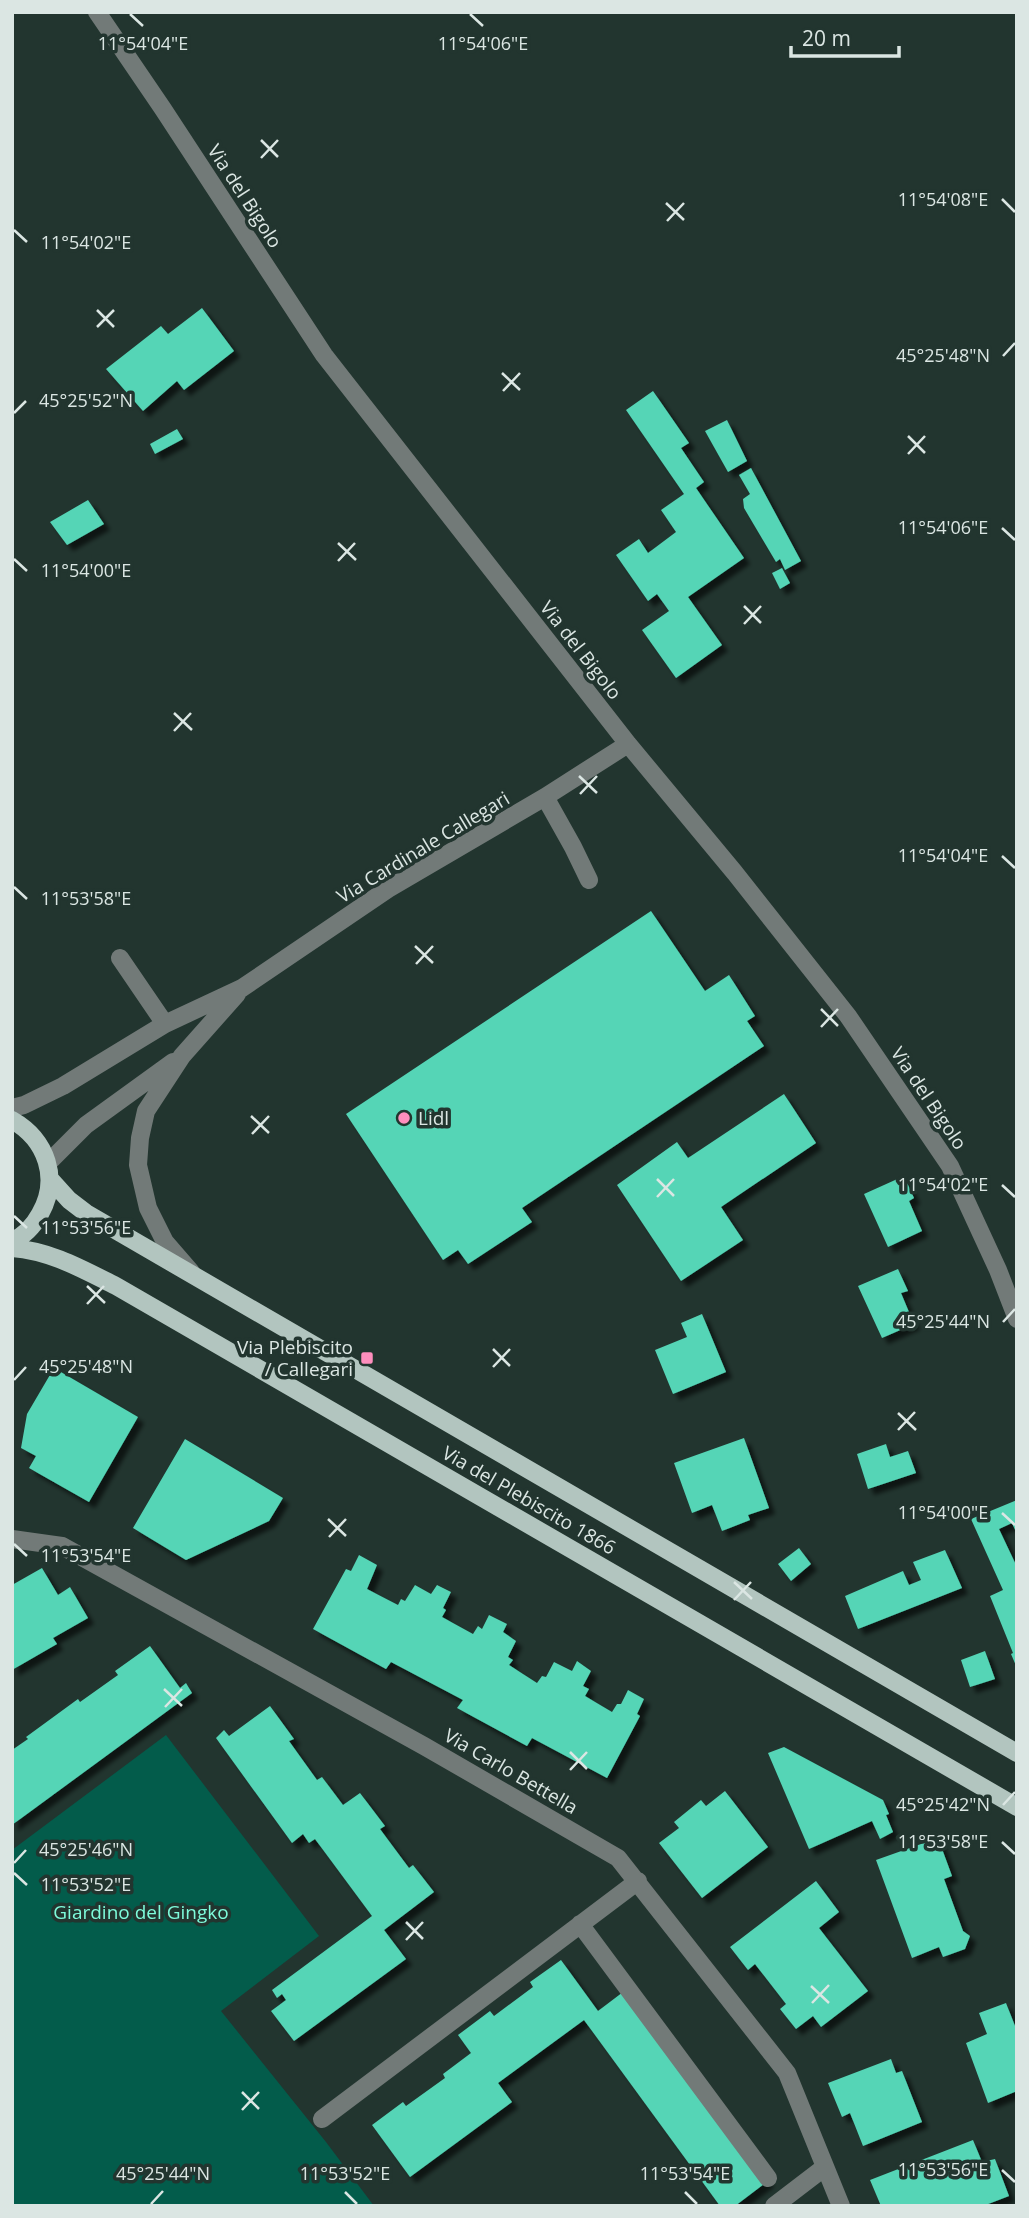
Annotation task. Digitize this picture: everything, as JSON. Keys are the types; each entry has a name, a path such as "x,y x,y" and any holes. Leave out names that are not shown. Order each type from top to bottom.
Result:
{"main road":[{"name":"Via del Plebiscito 1866","path":"12,1120 33,1135 42,1148 49,1171 68,1200 86,1213 1017,1753"},
{"path":"12,1241 35,1223 47,1202 49,1171"},
{"name":"Via del Plebiscito 1866","path":"12,1248 34,1250 58,1258 116,1286 1017,1807"}],"street":[{"name":"Via del Bigolo","path":"97,12 324,355 628,744 669,791 848,1016 950,1166 998,1270 1017,1319"},
{"name":"Via Cardinale Callegari","path":"12,1108 63,1086 165,1024 242,988 387,889 545,797 628,744"},
{"path":"545,797 589,880"},
{"path":"120,958 165,1024"},
{"name":"Via Cardinale Callegari","path":"194,1274 165,1242 148,1208 138,1165 140,1138 146,1111 182,1056 242,988"},
{"name":"Via Cardinale Callegari","path":"49,1171 86,1125 182,1056"},
{"name":"Via Carlo Bettella","path":"12,1539 62,1546 618,1858 787,2073 841,2206"},
{"path":"322,2119 638,1881"},
{"path":"580,1924 768,2178"},
{"path":"774,2206 825,2167"}],"green space":[{"name":"Giardino del Gingko","path":"166,1735 319,1936 221,2011 374,2206 12,2206 12,1850"}],"building":[{"path":"202,308 234,351 184,390 177,381 143,411 106,369 161,326 168,334"},
{"path":"653,391 689,443 681,448 704,482 696,488 744,558 688,597 722,645 676,678 642,630 669,611 657,594 648,601 616,555 639,539 648,553 676,532 661,510 684,494 626,410"},
{"path":"727,420 747,461 728,472 705,431"},
{"path":"177,429 183,439 155,454 150,444"},
{"path":"751,468 801,561 785,570 780,559 776,562 744,508 743,499 750,494 739,475"},
{"path":"88,500 104,524 67,545 50,522"},
{"path":"782,568 790,583 780,589 772,573"},
{"path":"651,911 705,991 729,975 755,1016 747,1021 764,1046 522,1208 532,1222 468,1264 458,1250 443,1260 346,1114"},
{"path":"784,1094 816,1143 721,1207 743,1240 681,1281 617,1185 677,1142 688,1158"},
{"path":"904,1176 914,1198 909,1201 922,1231 888,1247 864,1194"},
{"path":"898,1269 908,1291 901,1293 914,1324 882,1338 858,1286"},
{"path":"702,1314 726,1372 673,1394 655,1350 687,1337 681,1323"},
{"path":"54,1368 138,1417 89,1502 29,1468 36,1456 21,1448 27,1414"},
{"path":"744,1438 769,1508 748,1515 750,1520 722,1531 712,1505 692,1513 674,1463"},
{"path":"185,1439 283,1498 269,1521 186,1560 133,1528"},
{"path":"886,1444 890,1457 908,1451 916,1473 868,1489 857,1454"},
{"path":"1017,1500 1017,1534 1012,1523 999,1529 1017,1567 1017,1668 990,1596 1003,1590 971,1519"},
{"path":"799,1548 811,1564 791,1581 778,1564"},
{"path":"945,1550 962,1588 858,1629 845,1596 903,1571 909,1585 921,1580 913,1562"},
{"path":"359,1555 377,1565 367,1589 398,1605 401,1599 405,1601 415,1585 431,1594 437,1585 451,1592 443,1608 446,1610 442,1617 473,1634 478,1626 482,1629 489,1615 507,1624 503,1632 516,1641 508,1657 513,1660 509,1665 537,1683 542,1676 546,1677 554,1662 572,1671 577,1661 591,1671 583,1686 589,1689 585,1696 612,1712 617,1704 621,1704 628,1690 644,1699 637,1714 640,1716 607,1778 532,1738 527,1746 457,1708 463,1700 391,1662 386,1669 313,1629 346,1569 351,1571"},
{"path":"42,1568 58,1595 70,1587 88,1618 53,1638 57,1644 12,1670 12,1585"},
{"path":"150,1646 180,1688 186,1683 192,1693 12,1825 12,1750 78,1699 80,1702 118,1675 115,1671"},
{"path":"985,1651 995,1679 970,1687 961,1660"},
{"path":"270,1706 294,1739 289,1741 317,1780 322,1777 343,1805 360,1793 385,1826 380,1829 409,1868 413,1865 434,1892 384,1930 406,1959 294,2041 271,2011 286,2000 282,1994 277,1998 272,1990 372,1916 315,1839 309,1843 303,1834 292,1843 216,1738 224,1730 229,1736"},
{"path":"784,1747 883,1800 893,1832 880,1839 872,1821 809,1849 768,1753"},
{"path":"725,1791 768,1847 702,1898 659,1843 679,1828 674,1822 701,1800 706,1806"},
{"path":"938,1838 952,1876 944,1879 963,1931 970,1936 965,1949 943,1957 939,1947 912,1958 876,1860"},
{"path":"816,1881 839,1912 819,1928 868,1991 821,2027 813,2016 796,2029 780,2009 786,2004 755,1964 748,1970 730,1947"},
{"path":"561,1960 598,2011 627,1989 768,2181 735,2206 720,2206 584,2020 498,2083 512,2102 410,2177 372,2125 403,2102 406,2106 445,2078 443,2074 471,2053 458,2035 490,2011 494,2016 533,1987 530,1982"},
{"path":"1006,2003 1017,2031 1017,2091 988,2103 966,2043 987,2034 979,2013"},
{"path":"891,2059 896,2073 902,2071 922,2122 863,2146 850,2113 842,2117 828,2083"},
{"path":"973,2140 982,2162 995,2159 1009,2196 983,2206 881,2206 870,2180"}],"place":[{"name":"Lidl","path":"404,1118"},
{"name":"Via Plebiscito / Callegari","path":"367,1358"}]}
